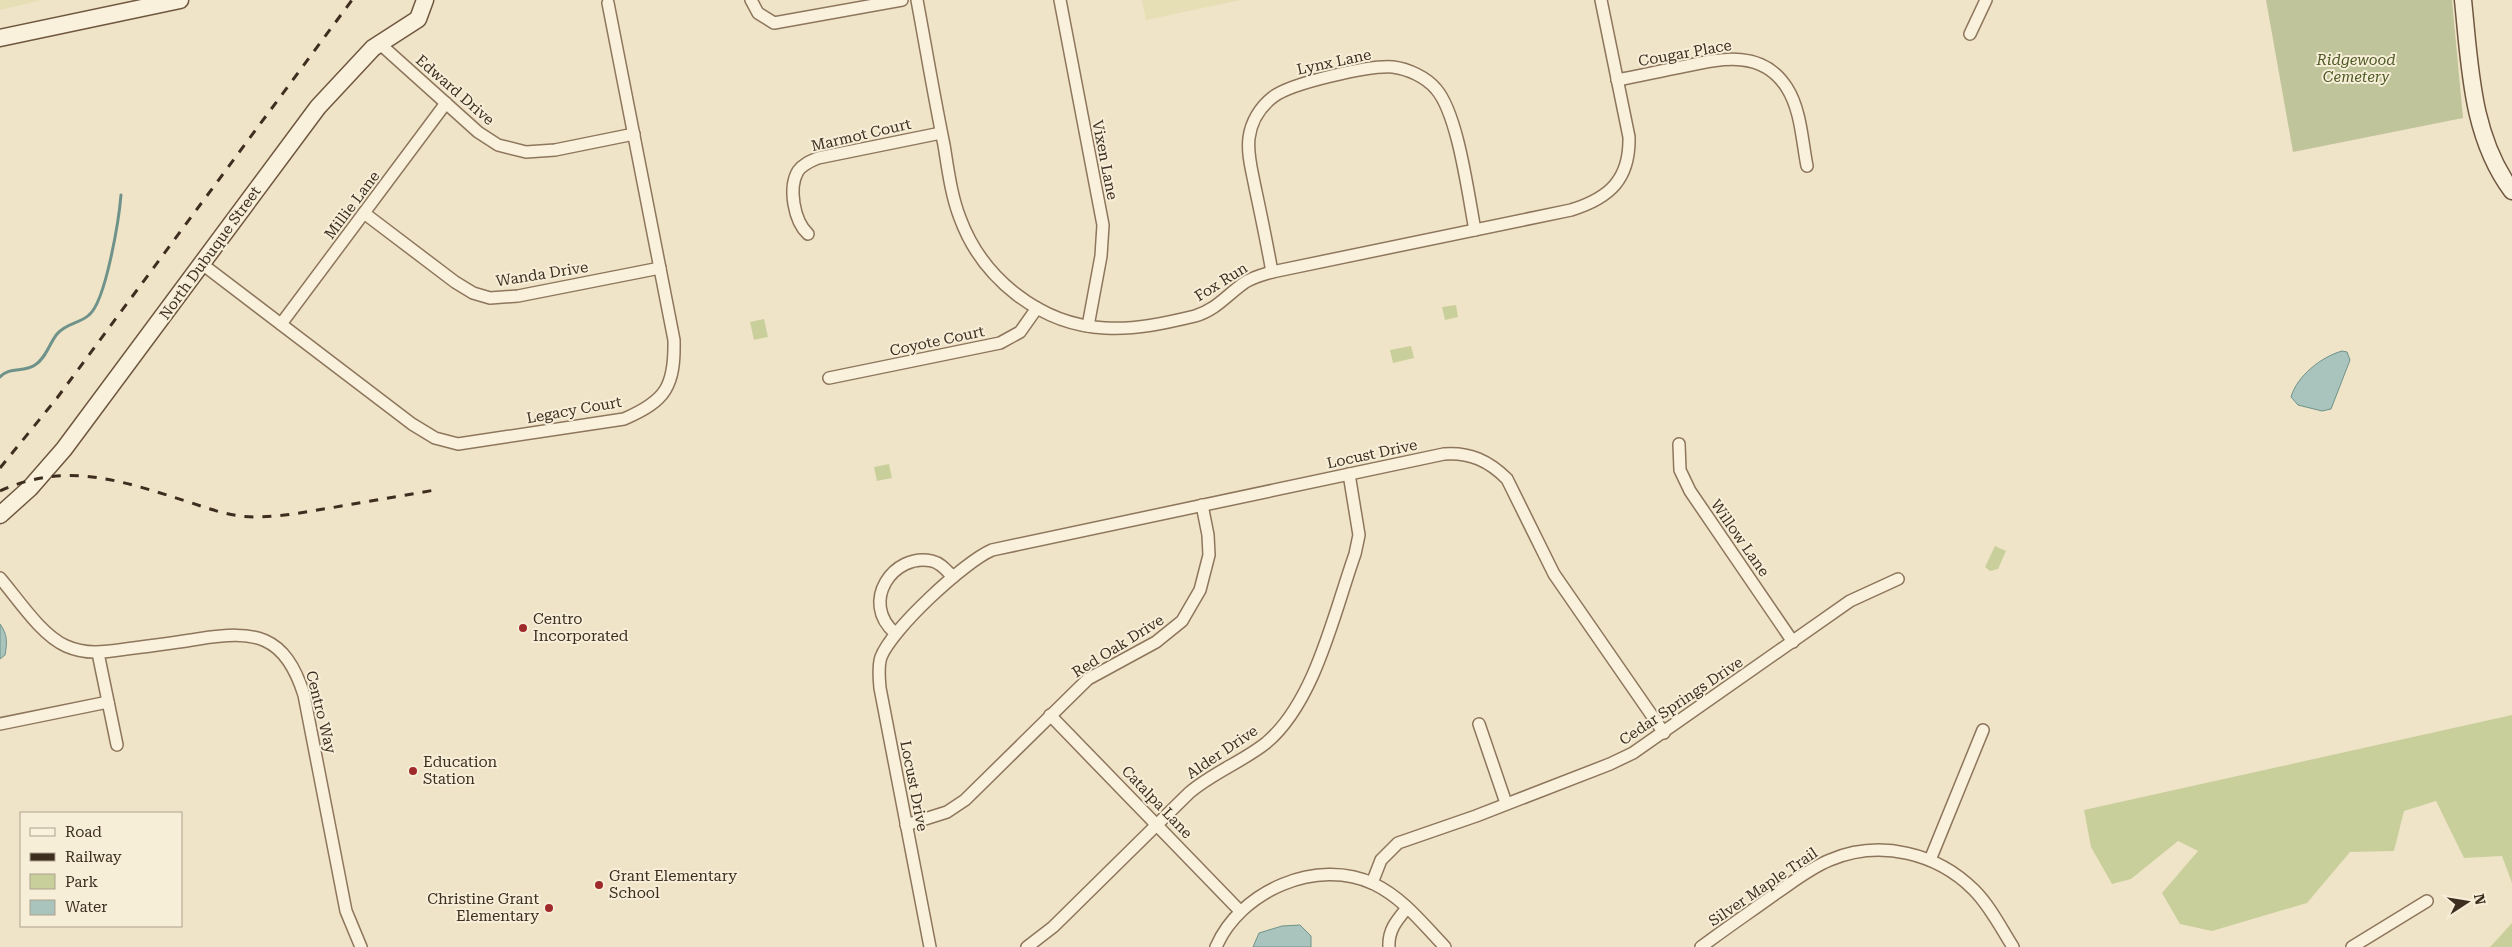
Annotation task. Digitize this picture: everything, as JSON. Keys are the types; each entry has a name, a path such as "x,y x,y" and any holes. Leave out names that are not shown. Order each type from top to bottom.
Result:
{"main road":[{"path":"0,38 180,0"},
{"name":"North Dubuque Street","path":"0,515 50,468 318,107 373,48 418,19 425,0"},
{"path":"2463,0 2479,124 2495,166 2512,191"}],"street":[{"path":"751,0 758,13 774,23 902,0"},
{"name":"Fox Run","path":"916,0 954,200 968,236 988,268 1000,281 1037,308 1088,326 1130,328 1195,316 1219,305 1246,282 1272,272 1591,204 1612,189 1627,164 1629,151 1629,137 1601,0"},
{"name":"Vixen Lane","path":"1060,0 1103,225 1101,256 1088,326"},
{"path":"1970,34 1986,0"},
{"name":"Legacy Court","path":"202,264 412,424 435,438 458,444 624,419 641,411 657,400 670,383 674,362 674,340 608,3"},
{"name":"Edward Drive","path":"380,43 478,132 498,145 526,152 555,150 634,134"},
{"name":"Cougar Place","path":"1617,80 1731,58 1754,61 1774,72 1788,90 1798,118 1807,166"},
{"name":"Lynx Lane","path":"1272,272 1250,160 1249,138 1252,124 1264,105 1285,89 1300,84 1391,67 1402,69 1426,80 1435,88 1448,108 1476,230"},
{"name":"Millie Lane","path":"281,324 446,103"},
{"name":"Marmot Court","path":"808,234 800,225 793,188 795,177 802,167 818,158 941,133"},
{"name":"Wanda Drive","path":"364,213 455,282 473,293 490,298 518,296 660,268"},
{"name":"Coyote Court","path":"829,378 1000,343 1020,332 1037,308"},
{"name":"Willow Lane","path":"1679,444 1680,470 1698,504 1793,642"},
{"name":"Locust Drive","path":"930,947 880,688 880,658 895,633 953,577 968,563 992,550 1349,474 1458,453 1472,456 1496,468 1507,479 1554,574 1664,733"},
{"name":"Alder Drive","path":"1027,947 1053,926 1204,780 1244,758 1267,742 1301,701 1312,678 1355,554 1359,535 1349,474"},
{"name":"Red Oak Drive","path":"906,825 947,812 965,800 1088,679 1156,642 1182,621 1200,590 1207,564 1208,535 1202,506"},
{"path":"895,633 883,619 878,605 885,584 896,571 909,563 933,561 942,565 953,577"},
{"name":"Centro Way","path":"0,578 51,637 65,646 82,652 98,653 231,634 260,639 278,648 286,655 294,666 304,695 346,911 361,947"},
{"name":"Cedar Springs Drive","path":"1372,883 1381,860 1398,843 1610,764 1633,753 1850,601 1898,579"},
{"path":"98,653 117,745"},
{"path":"0,724 108,702"},
{"name":"Catalpa Lane","path":"1050,715 1158,824 1240,911"},
{"path":"1479,724 1506,803"},
{"path":"1930,860 1983,730"},
{"name":"Silver Maple Trail","path":"1700,947 1810,870 1850,853 1872,850 1896,851 1930,860 1963,880 1976,891 2013,947"},
{"path":"1216,947 1220,938 1240,911 1271,889 1306,878 1344,876 1372,883 1386,891 1407,908 1445,947"},
{"path":"2352,947 2427,901"},
{"path":"1389,947 1388,938 1393,926 1407,908"}],"shaded area":[{"path":"0,0 42,0 0,10"},
{"path":"1142,0 1241,0 1146,20"}],"green space":[{"name":"Ridgewood Cemetery","path":"2266,0 2452,0 2463,118 2293,152"},
{"path":"1456,305 1458,317 1445,320 1442,307"},
{"path":"764,319 768,337 754,340 750,322"},
{"path":"1411,346 1414,358 1393,363 1390,350"},
{"path":"889,464 892,478 877,481 874,467"},
{"path":"1995,546 2006,551 1998,569 1990,571 1985,567"},
{"path":"2512,715 2512,883 2502,856 2464,858 2436,801 2404,811 2394,851 2350,852 2307,903 2212,931 2180,924 2162,893 2198,851 2178,841 2131,879 2112,884 2091,847 2084,810"},
{"path":"2512,923 2512,947 2490,947"}],"water":[{"path":"2342,351 2347,352 2350,360 2331,409 2322,411 2298,405 2291,397 2304,375 2318,363"},
{"path":"0,624 6,635 6,643 5,655 0,659"},
{"path":"1300,925 1311,936 1311,947 1253,947 1259,933 1282,926"}],"waterway":[{"path":"0,377 12,370 26,369 35,365 45,355 54,338 61,330 85,318 95,307 101,294 111,259 121,195"}],"railway":[{"path":"0,468 57,398 352,0"},
{"path":"0,491 25,482 49,477 73,476 96,478 143,488 223,513 255,517 302,513 435,490"}],"place":[{"name":"Centro Incorporated","path":"523,628"},
{"name":"Education Station","path":"413,771"},
{"name":"Grant Elementary School","path":"599,885"},
{"name":"Christine Grant Elementary","path":"549,908"}]}
